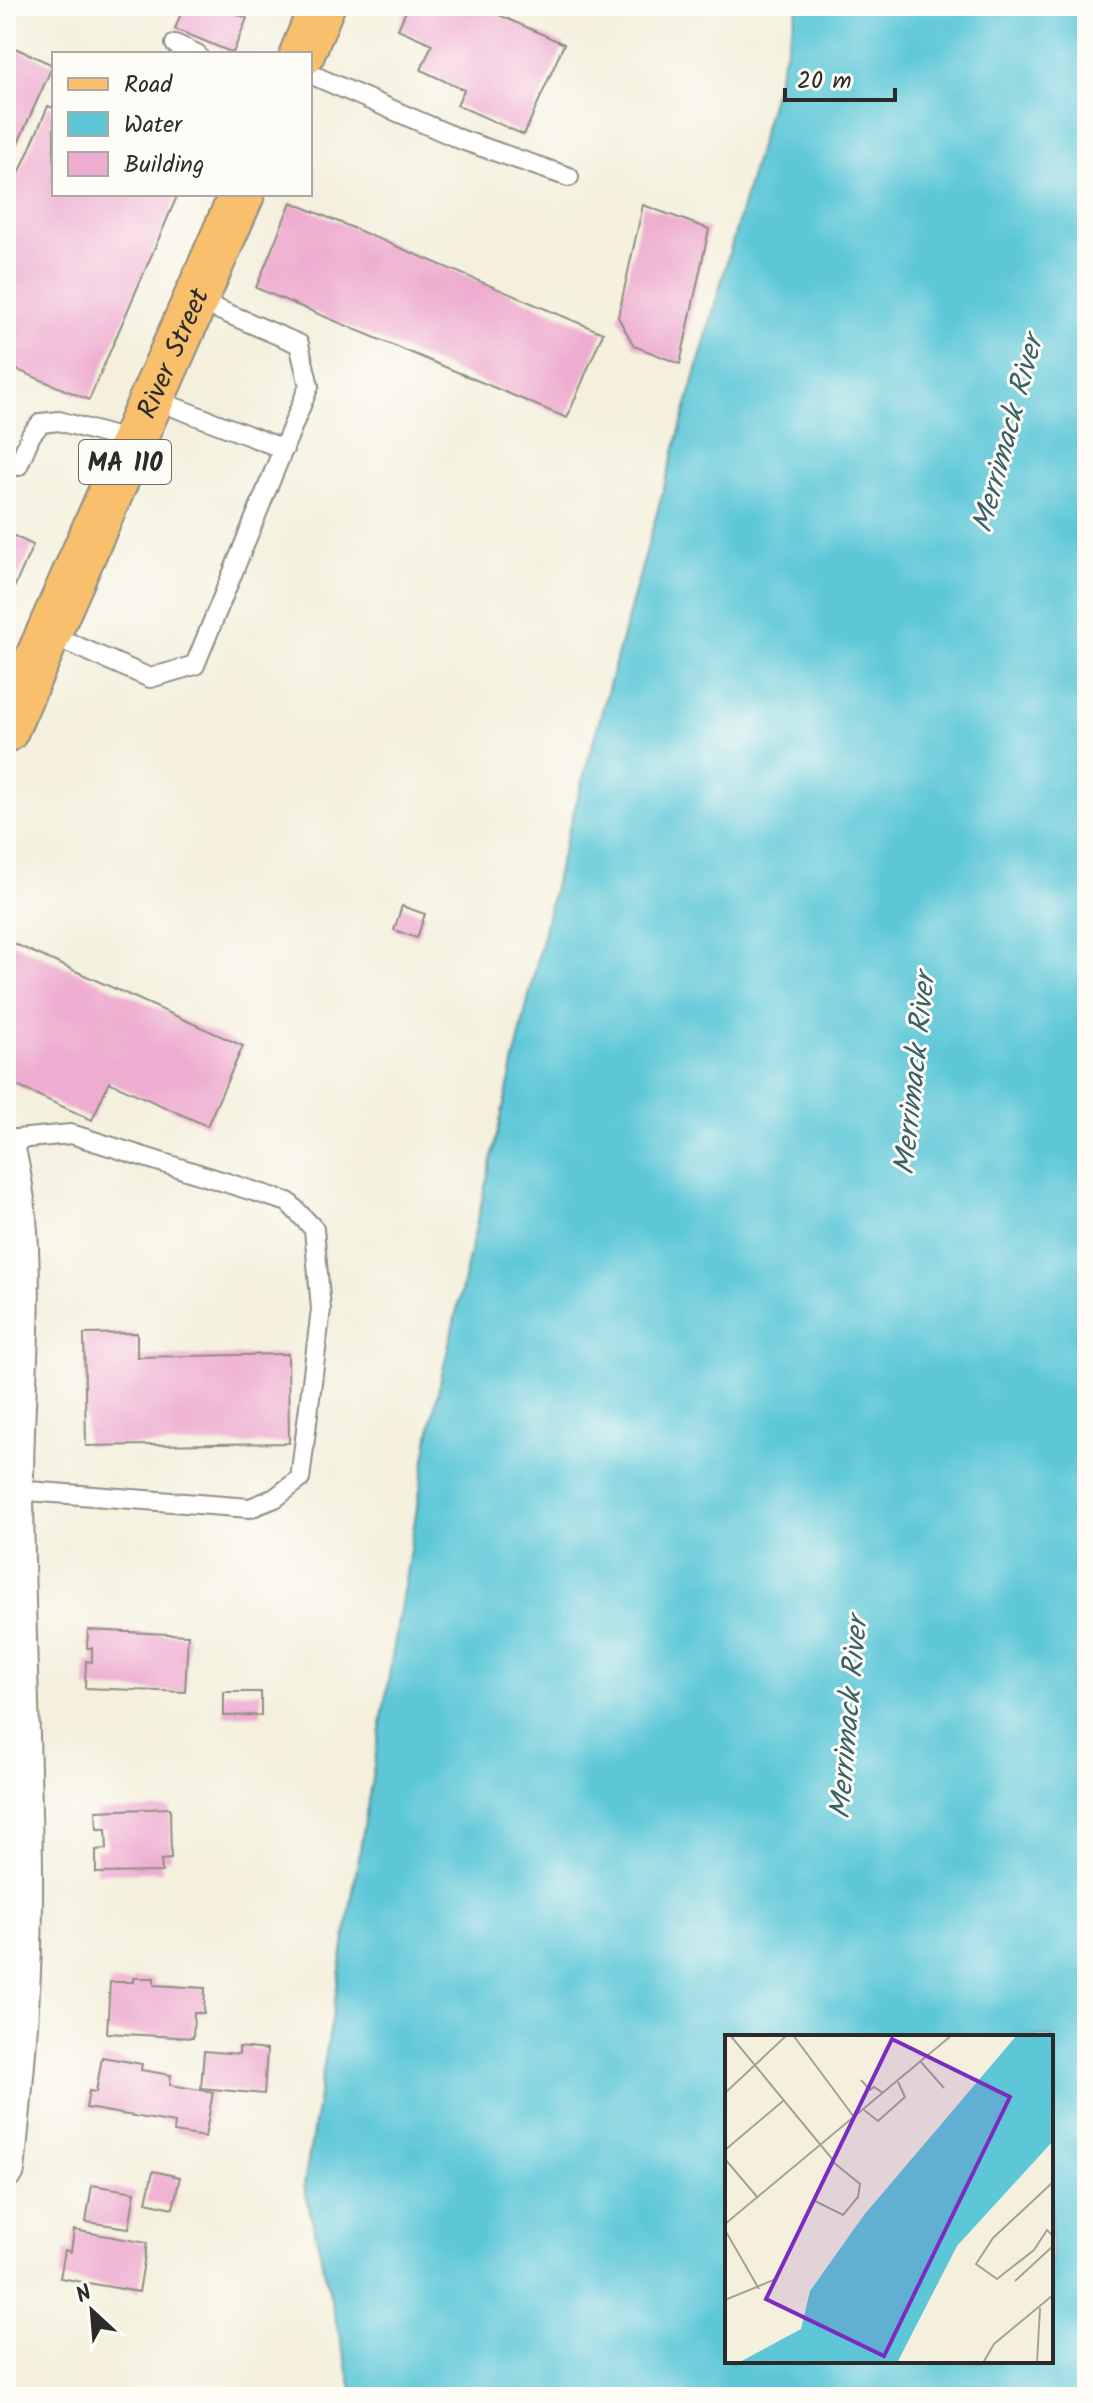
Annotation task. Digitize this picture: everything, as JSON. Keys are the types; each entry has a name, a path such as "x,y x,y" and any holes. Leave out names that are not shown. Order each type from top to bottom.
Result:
{"main road":[{"path":"303,52 322,6"},
{"name":"River Street","path":"6,728 241,196"}],"street":[{"path":"6,1146 16,1184 21,1285 15,1490 24,1875 17,2059 6,2170"}],"lane":[{"path":"175,44 193,52"},
{"path":"312,75 462,140 569,177"},
{"path":"49,634 150,678 195,665 309,386 299,344 196,300"},
{"path":"153,399 284,449"},
{"path":"6,461 18,466 31,435 41,423 59,421 133,442"},
{"path":"6,1140 71,1134 288,1202 314,1229 321,1309 300,1479 275,1498 250,1508 15,1490"}],"water":[{"name":"Merrimack River","path":"798,6 1087,6 1087,2397 354,2397 304,2185 432,1418 559,865"}],"building":[{"path":"178,6 226,6 224,9 247,18 233,52 175,29 183,8"},
{"path":"408,6 479,6 564,44 524,135 457,105 464,90 421,70 432,44 398,29"},
{"path":"6,44 52,67 6,170"},
{"path":"48,106 52,107 52,196 177,196 89,400 13,368 6,383 6,204"},
{"path":"291,202 603,333 567,418 256,288"},
{"path":"643,205 709,229 680,364 634,346 618,317"},
{"path":"6,532 33,545 6,606"},
{"path":"402,906 425,914 417,938 394,930"},
{"path":"6,940 243,1046 207,1126 109,1082 92,1120 6,1081 6,1060 10,1051 6,1049"},
{"path":"137,1333 137,1357 288,1354 289,1443 86,1446 84,1334"},
{"path":"88,1630 188,1635 185,1692 85,1688 86,1661 92,1662 92,1648 87,1648"},
{"path":"224,1692 261,1692 261,1715 224,1716"},
{"path":"170,1808 171,1859 161,1860 162,1872 96,1873 96,1850 107,1849 106,1829 97,1829 96,1811"},
{"path":"133,1978 154,1978 154,1985 205,1988 204,2013 194,2013 193,2038 107,2033 110,1982 133,1982"},
{"path":"239,2047 267,2050 264,2094 201,2088 204,2051 239,2054"},
{"path":"102,2057 142,2064 141,2070 171,2075 170,2085 213,2092 205,2137 174,2132 175,2123 86,2108 89,2091 96,2092"},
{"path":"153,2171 180,2177 173,2208 146,2202"},
{"path":"92,2185 135,2192 129,2228 86,2222"},
{"path":"74,2230 147,2243 139,2292 60,2278 65,2250 71,2252"}]}
